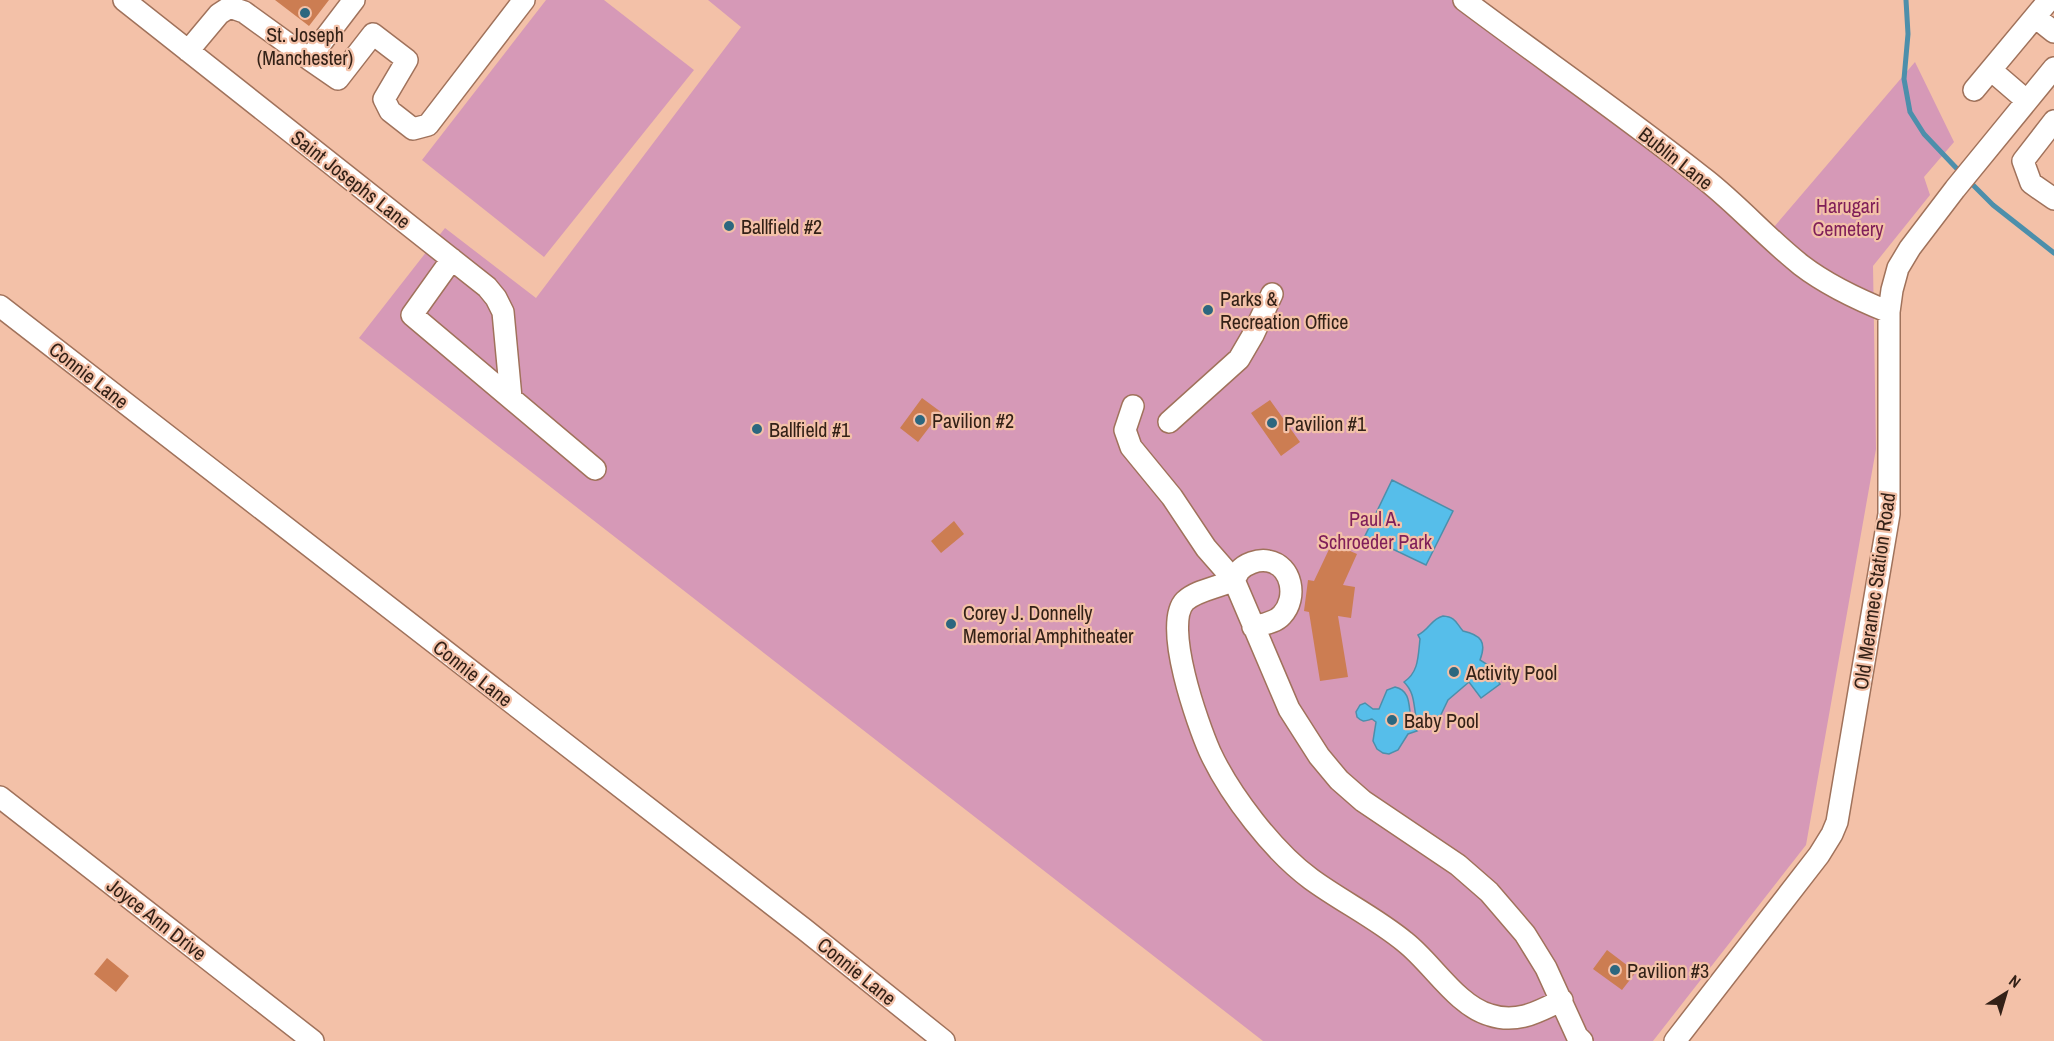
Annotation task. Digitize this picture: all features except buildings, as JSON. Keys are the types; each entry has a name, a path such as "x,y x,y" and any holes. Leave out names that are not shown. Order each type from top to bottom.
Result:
{"street":[{"name":"Saint Josephs Lane","path":"124,0 487,287 496,298 502,312 511,398"},
{"path":"309,58 354,0"},
{"path":"188,51 219,14 230,7 244,12 338,80 373,34 407,60 384,99 390,111 413,129 428,125 524,0"},
{"name":"Bublin Lane","path":"1464,0 1643,131 1708,182 1802,266 1869,304 1889,312"},
{"path":"1974,90 2049,0"},
{"path":"2035,16 2054,32"},
{"name":"Old Meramec Station Road","path":"1675,1041 1819,855 1833,834 1837,822 1889,514 1889,312 1898,268 1910,248 1955,189 2040,94 2054,68"},
{"path":"1991,70 2040,94"},
{"path":"2054,121 2024,161 2031,183 2054,199"},
{"path":"452,259 412,315 595,469"},
{"path":"1169,422 1239,359 1272,294"},
{"name":"Connie Lane","path":"0,306 804,929 944,1041"},
{"path":"1133,406 1125,430 1131,447 1173,497 1206,548 1234,580 1289,709 1319,756 1363,801 1458,865 1490,892 1525,934 1546,968 1577,1036 1582,1041"},
{"path":"1253,627 1276,620 1287,607 1291,588 1289,576 1277,564 1267,561 1257,561 1247,565 1239,571 1234,580 1208,589 1187,600 1180,608 1176,619 1177,638 1186,680 1209,749 1219,771 1245,809 1274,845 1311,879 1404,941 1423,957 1456,994 1488,1015 1508,1019 1531,1016 1562,1000"},
{"name":"Joyce Ann Drive","path":"0,797 314,1041"}],"green space":[{"path":"546,0 604,0 694,70 544,257 422,160"},
{"name":"Paul A. Schroeder Park","path":"708,0 1460,0 1768,234 1915,62 1954,142 1924,177 1930,195 1873,266 1876,449 1806,845 1653,1041 1263,1041 359,338 445,228 536,298 741,27"}],"water":[{"path":"1392,480 1453,511 1426,565 1365,536"},
{"name":"Activity Pool","path":"1443,616 1453,619 1463,631 1481,640 1483,648 1480,660 1488,665 1500,684 1481,698 1469,682 1448,700 1436,725 1427,728 1417,721 1412,696 1404,682 1413,673 1417,663 1420,639 1418,635 1436,619"},
{"name":"Baby Pool","path":"1395,687 1406,694 1411,720 1417,731 1408,734 1398,750 1389,754 1377,749 1373,741 1376,722 1372,719 1361,720 1357,717 1356,712 1360,705 1365,703 1373,709 1379,709 1387,690"}],"waterway":[{"path":"1906,0 1908,34 1904,79 1910,112 1924,134 1961,173"},
{"path":"1968,180 1993,205 2054,253"}],"place":[{"name":"St. Joseph (Manchester)","path":"305,13"},
{"name":"Ballfield #2","path":"729,226"},
{"name":"Parks & Recreation Office","path":"1208,310"},
{"name":"Pavilion #2","path":"920,420"},
{"name":"Pavilion #1","path":"1272,423"},
{"name":"Ballfield #1","path":"757,429"},
{"name":"Corey J. Donnelly Memorial Amphitheater","path":"951,624"},
{"name":"Activity Pool","path":"1454,672"},
{"name":"Baby Pool","path":"1392,720"},
{"name":"Pavilion #3","path":"1615,970"}],"park label":[{"name":"Harugari Cemetery","path":"1848,216"}]}
